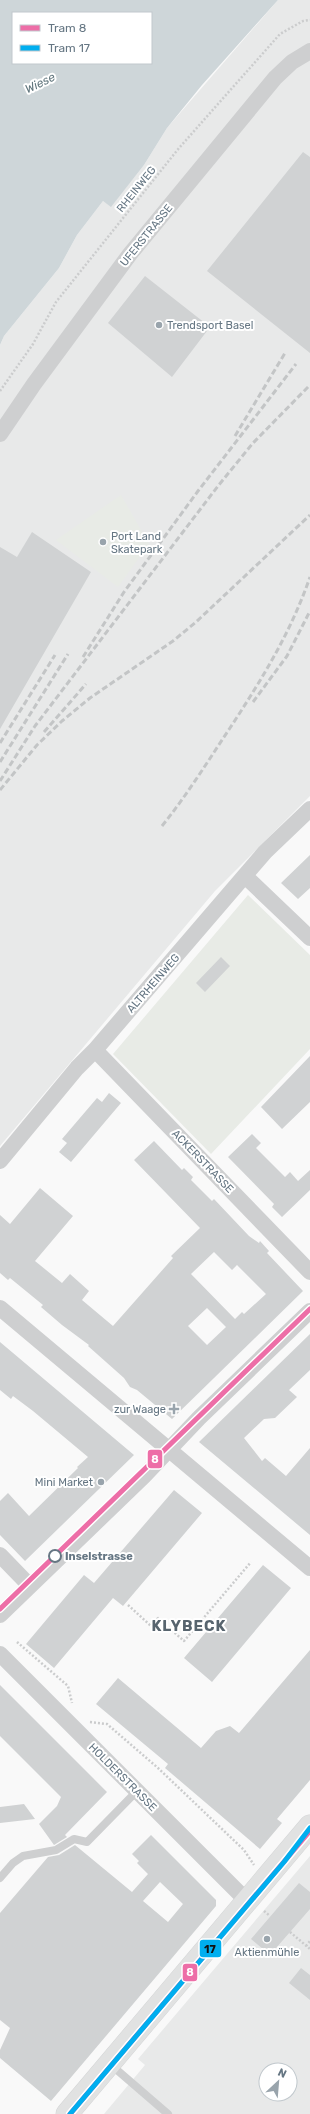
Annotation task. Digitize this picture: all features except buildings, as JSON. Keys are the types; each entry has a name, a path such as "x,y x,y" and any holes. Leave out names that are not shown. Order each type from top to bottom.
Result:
{"street":[{"name":"UFERSTRASSE","path":"0,434 34,384 130,254 275,78 292,62 310,51"},
{"name":"ALTRHEINWEG","path":"0,1161 77,1068 95,1050 265,852 310,809"},
{"path":"245,876 310,938"},
{"name":"ACKERSTRASSE","path":"95,1050 310,1272"},
{"path":"0,1308 310,1568"},
{"path":"0,1615 169,1450 199,1418 310,1311"},
{"path":"0,1556 30,1586"},
{"name":"HOLDERSTRASSE","path":"0,1654 254,1905"},
{"path":"67,2114 109,2063 254,1905 310,1826"}],"lane":[{"path":"0,1878 13,1863 23,1856 56,1850 74,1839 87,1842 138,1791"},
{"path":"109,2063 168,2114"}],"path":[{"name":"RHEINWEG","path":"0,391 33,344 56,302 179,148 280,34 303,21 310,20"},
{"path":"128,1605 152,1626 158,1618 184,1641 251,1562"},
{"path":"17,1642 68,1686 73,1705"},
{"path":"85,1722 107,1724 158,1768 244,1850 254,1865"},
{"path":"254,1905 270,1916"},
{"path":"290,1932 310,1949"},
{"path":"306,1946 310,1941"}],"shaded area":[{"path":"278,0 310,0 310,796 215,891 0,1146 0,345 4,336 59,268 77,235 103,201 111,206 144,165 167,128"},
{"name":"Port Land Skatepark","path":"121,495 149,544 118,587 56,540"},
{"path":"248,895 310,955 310,1049 211,1154 113,1054"},
{"path":"310,1856 310,2114 104,2114 145,2065 138,2059"}],"water":[{"name":"Wiese","path":"0,0 278,0 202,85 167,128 144,165 111,207 103,201 77,235 59,268 4,336 0,345"}],"railway":[{"path":"235,436 285,353"},
{"path":"83,657 124,592 198,491 296,364"},
{"path":"0,781 35,726 218,486 253,443 310,385"},
{"path":"0,790 37,745 62,721 90,698 173,641 196,622 310,515"},
{"path":"162,826 197,778 242,710 275,655 294,617 310,577"},
{"path":"253,702 287,656 310,611"},
{"path":"0,762 68,654"},
{"path":"0,743 55,655"},
{"path":"44,732 86,684"}],"tram line":[{"name":"8","path":"0,1609 310,1309"},
{"name":"17","path":"70,2114 284,1862 310,1828"},
{"name":"8","path":"70,2114 310,1831"}],"place":[{"name":"Trendsport Basel","path":"159,325"},
{"name":"Port Land Skatepark","path":"103,542"},
{"name":"zur Waage","path":"174,1409"},
{"name":"Mini Market","path":"101,1482"},
{"name":"Inselstrasse","path":"55,1556"},
{"name":"Aktienmühle","path":"267,1939"}],"district":[{"name":"KLYBECK","path":"189,1626"}]}
